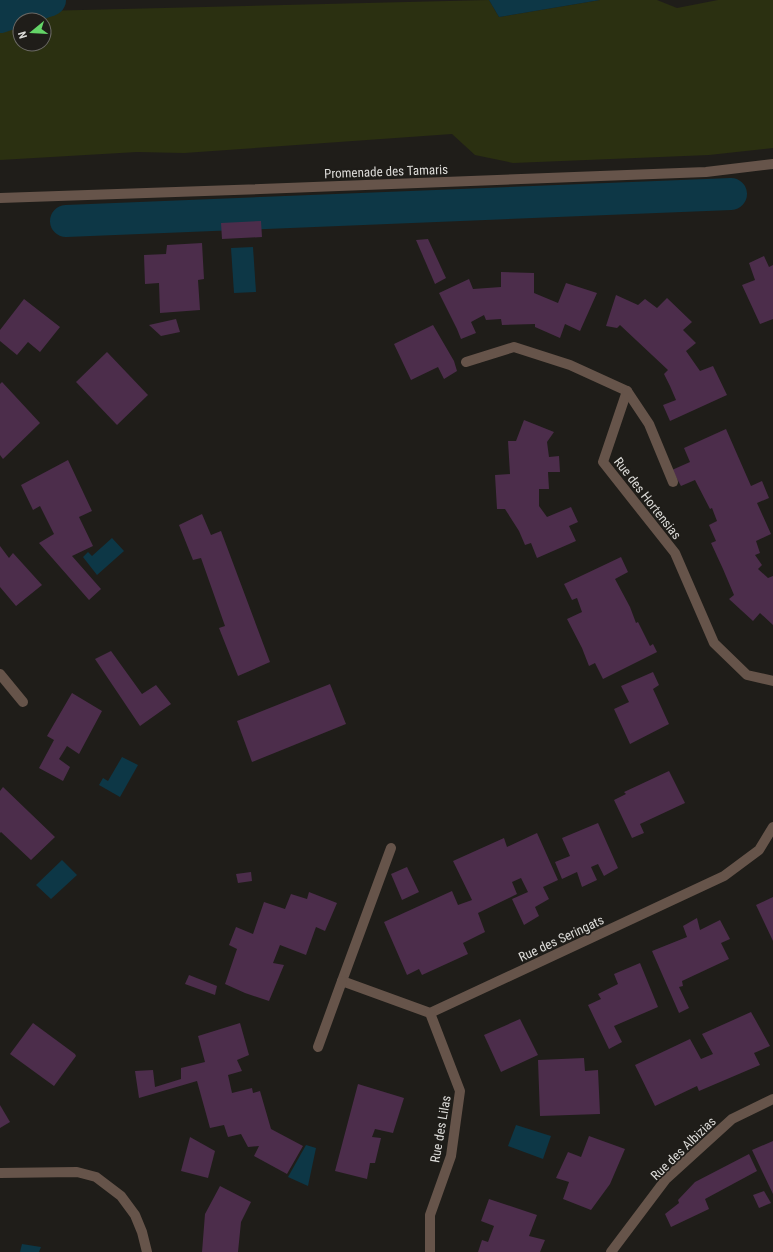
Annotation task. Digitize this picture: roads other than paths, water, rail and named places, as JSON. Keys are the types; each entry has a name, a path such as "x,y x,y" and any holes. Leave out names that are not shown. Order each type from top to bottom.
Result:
{"street":[{"name":"Promenade des Tamaris","path":"0,198 706,172 773,164"},
{"path":"466,362 514,347 570,365 627,391 649,424 674,482"},
{"name":"Rue des Hortensias","path":"627,391 603,462 674,553 714,643 748,675 773,681"},
{"path":"0,674 23,702"},
{"name":"Rue des Seringats","path":"430,1013 724,876 759,850 773,828"},
{"path":"318,1047 391,848"},
{"path":"342,981 430,1013"},
{"name":"Rue des Lilas","path":"430,1013 460,1091 451,1156 430,1215 430,1252"},
{"name":"Rue des Albizias","path":"611,1252 666,1179 732,1119 773,1099"},
{"path":"0,1173 77,1172 96,1177 121,1196 135,1215 142,1232 147,1252"}],"water":[{"path":"489,0 600,0 499,17"},
{"path":"253,247 256,292 234,293 231,248"},
{"path":"112,538 124,551 97,575 83,557 88,552 92,556"},
{"path":"122,757 138,765 120,797 99,785 103,778 108,781"},
{"path":"62,860 77,875 51,899 36,885"},
{"path":"516,1125 551,1136 543,1159 508,1146"},
{"path":"306,1145 316,1148 308,1186 288,1177"},
{"path":"22,1244 41,1247 39,1252 20,1252"}],"waterway":[{"path":"0,17 50,0"},
{"path":"66,221 731,194"}]}
